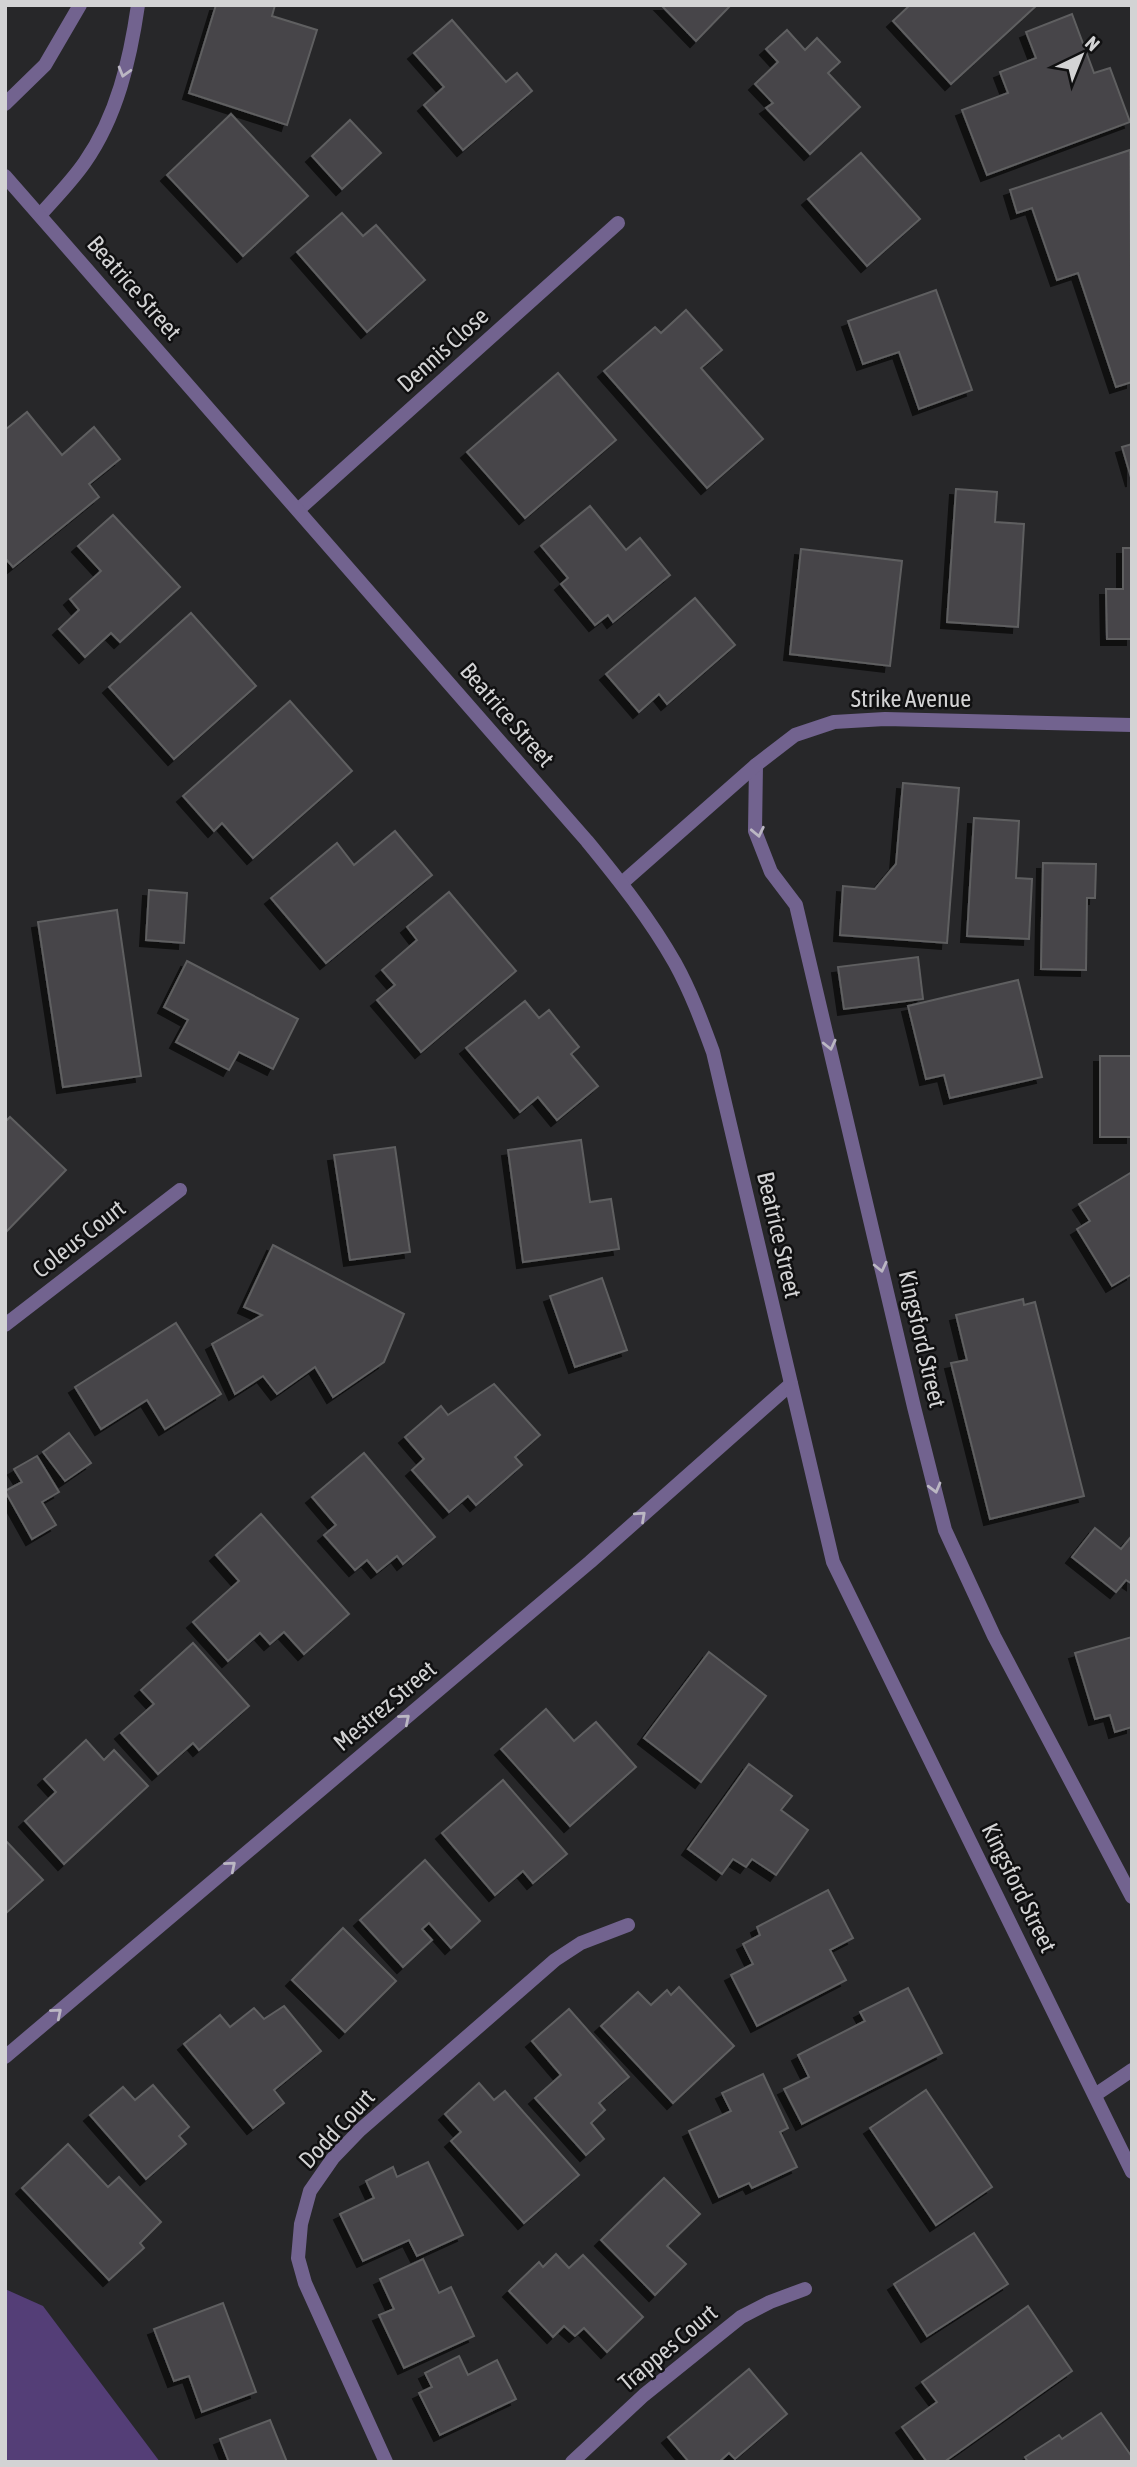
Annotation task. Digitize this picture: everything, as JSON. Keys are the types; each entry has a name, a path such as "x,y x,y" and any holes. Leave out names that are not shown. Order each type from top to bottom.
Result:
{"street":[{"path":"5,104 45,65 80,5"},
{"path":"40,215 85,162 111,118 133,41 138,5"},
{"name":"Beatrice Street","path":"5,176 622,883 675,964 697,1008 713,1052 791,1384"},
{"name":"Dennis Close","path":"298,510 618,223"},
{"name":"Strike Avenue","path":"622,883 756,765 795,736 834,722 885,719 1132,724"},
{"name":"Kingsford Street","path":"756,765 755,831 771,872 796,905 945,1530 994,1636 1132,1897"},
{"name":"Coleus Court","path":"5,1325 180,1190"},
{"name":"Kingsford Street","path":"791,1384 833,1562 1132,2172"},
{"name":"Mestrez Street","path":"5,2057 590,1562 791,1384"},
{"name":"Dodd Court","path":"386,2462 305,2283 298,2258 301,2224 310,2191 333,2158 360,2130 555,1960 581,1943 628,1925"},
{"path":"1095,2095 1132,2070"},
{"name":"Trappes Court","path":"572,2462 644,2395 741,2317 770,2302 805,2289"}],"shaded area":[{"path":"5,2289 43,2306 160,2462 5,2462"}],"building":[{"path":"216,5 275,5 272,16 317,30 287,125 189,93"},
{"path":"661,5 731,5 696,41"},
{"path":"910,5 1037,5 951,84 893,21"},
{"path":"1072,14 1094,73 1110,68 1130,122 987,175 962,110 1008,93 1000,72 1036,58 1026,32"},
{"path":"452,20 506,82 517,73 532,91 463,150 424,105 444,87 414,53"},
{"path":"787,30 805,50 817,38 840,62 828,73 860,107 810,154 766,108 773,103 755,84 778,62 766,49"},
{"path":"231,114 308,196 243,256 167,175"},
{"path":"350,120 381,153 342,189 312,156"},
{"path":"1130,150 1132,382 1116,387 1078,273 1057,280 1032,208 1017,213 1010,190"},
{"path":"861,153 920,219 867,266 808,199"},
{"path":"342,213 363,236 376,225 425,280 367,332 297,252"},
{"path":"936,290 972,390 919,409 899,352 863,364 848,321"},
{"path":"686,310 722,350 701,368 763,439 707,488 604,371 655,327 661,333"},
{"path":"558,373 616,440 525,518 467,452"},
{"path":"27,412 62,455 94,427 120,459 89,484 99,497 13,567 5,558 5,430"},
{"path":"1132,444 1132,481 1122,447"},
{"path":"956,489 997,492 995,522 1024,524 1018,627 947,622"},
{"path":"590,506 626,550 640,538 670,575 613,622 608,615 595,625 561,584 568,578 541,546"},
{"path":"113,515 180,587 120,642 111,633 85,657 59,629 79,610 70,599 101,571 78,546"},
{"path":"1123,548 1132,548 1132,639 1107,639 1106,589 1123,589"},
{"path":"801,549 902,561 890,666 790,654"},
{"path":"695,598 735,645 667,704 659,694 639,712 606,674"},
{"path":"191,613 256,686 174,759 109,687"},
{"path":"290,701 352,771 253,858 222,823 214,831 183,796"},
{"path":"903,783 959,788 947,943 840,935 843,886 875,889 896,864"},
{"path":"974,818 1019,821 1016,878 1032,879 1029,939 967,936"},
{"path":"395,831 432,875 326,963 271,898 337,843 354,865"},
{"path":"1043,863 1096,864 1095,898 1087,898 1086,970 1041,969"},
{"path":"149,890 187,893 184,943 146,940"},
{"path":"449,892 516,971 421,1052 377,1000 395,985 382,970 417,940 407,927"},
{"path":"117,910 141,1076 63,1087 38,922"},
{"path":"918,957 923,999 844,1009 838,967"},
{"path":"187,961 298,1019 273,1069 239,1052 229,1070 176,1042 188,1020 164,1007"},
{"path":"1018,980 1042,1077 950,1098 944,1075 926,1079 908,1006"},
{"path":"525,1001 539,1018 549,1010 579,1047 571,1054 598,1086 557,1120 538,1097 520,1112 466,1048"},
{"path":"1100,1056 1132,1056 1132,1137 1100,1137"},
{"path":"10,1117 66,1170 5,1233 5,1122"},
{"path":"581,1140 590,1202 611,1199 619,1249 523,1262 508,1150"},
{"path":"395,1147 410,1252 350,1260 334,1155"},
{"path":"1132,1172 1132,1274 1112,1286 1077,1229 1090,1221 1079,1204"},
{"path":"273,1245 404,1314 384,1362 333,1397 315,1367 277,1394 263,1376 235,1394 212,1344 262,1315 244,1307"},
{"path":"602,1278 627,1350 575,1367 550,1296"},
{"path":"1023,1299 1024,1305 1035,1302 1084,1496 990,1519 951,1363 967,1360 956,1315"},
{"path":"176,1323 221,1394 165,1429 147,1400 101,1429 75,1387"},
{"path":"494,1384 540,1435 515,1457 522,1465 476,1505 468,1496 449,1512 412,1470 424,1459 405,1437 441,1406 448,1415"},
{"path":"69,1433 91,1463 65,1481 43,1452"},
{"path":"364,1453 435,1537 403,1564 397,1556 377,1572 367,1560 355,1570 324,1535 336,1525 312,1497"},
{"path":"37,1456 59,1492 42,1502 56,1525 32,1539 5,1491 22,1482 14,1469"},
{"path":"261,1514 349,1614 304,1654 284,1632 270,1644 260,1633 228,1661 193,1622 239,1581 216,1555"},
{"path":"1095,1528 1121,1549 1130,1538 1132,1540 1132,1584 1126,1580 1116,1592 1072,1557"},
{"path":"1132,1637 1132,1727 1115,1732 1110,1715 1095,1719 1075,1653"},
{"path":"193,1643 249,1706 199,1750 193,1743 158,1774 121,1733 154,1704 141,1690"},
{"path":"709,1652 766,1696 701,1782 644,1738"},
{"path":"546,1709 574,1741 596,1722 636,1767 570,1826 501,1749"},
{"path":"86,1740 104,1760 114,1750 148,1786 64,1864 25,1821 56,1792 44,1779"},
{"path":"749,1764 792,1796 781,1810 808,1830 776,1875 752,1859 746,1867 733,1859 722,1874 688,1849"},
{"path":"503,1780 567,1854 533,1883 523,1871 495,1895 442,1833"},
{"path":"5,1840 43,1880 5,1914"},
{"path":"425,1860 480,1921 451,1948 429,1923 422,1929 432,1940 403,1967 360,1920"},
{"path":"828,1890 853,1938 830,1950 846,1980 757,2026 731,1975 753,1964 743,1944 760,1935 757,1927"},
{"path":"343,1928 396,1981 345,2032 292,1980"},
{"path":"679,1987 734,2046 673,2103 601,2026 638,1992 651,2005 667,1990 671,1995"},
{"path":"908,1988 942,2053 802,2124 784,2089 809,2077 798,2055 865,2021 860,2012"},
{"path":"284,2006 321,2051 274,2090 284,2103 253,2128 184,2044 220,2015 230,2027 254,2008 264,2019"},
{"path":"569,2009 629,2077 599,2103 605,2110 591,2123 604,2139 586,2155 535,2098 561,2075 532,2041"},
{"path":"763,2074 788,2128 780,2132 797,2167 752,2188 749,2183 719,2197 689,2131 731,2111 722,2093"},
{"path":"479,2083 494,2100 505,2091 579,2175 524,2223 451,2141 461,2132 445,2114"},
{"path":"153,2085 189,2127 179,2136 186,2144 146,2179 90,2115 123,2087 135,2100"},
{"path":"926,2090 992,2187 936,2225 870,2128"},
{"path":"68,2144 108,2187 119,2177 161,2222 140,2243 144,2248 109,2280 22,2188"},
{"path":"428,2162 463,2235 417,2256 409,2240 363,2261 340,2214 374,2198 366,2181 393,2167 397,2177"},
{"path":"664,2178 700,2214 667,2246 686,2264 655,2295 601,2240"},
{"path":"974,2233 1008,2284 927,2336 894,2284"},
{"path":"556,2254 569,2268 583,2255 643,2317 607,2352 584,2328 575,2336 564,2326 553,2337 509,2291 539,2262 543,2267"},
{"path":"423,2259 439,2293 451,2287 474,2336 404,2368 379,2315 394,2309 380,2279"},
{"path":"223,2303 256,2392 202,2412 189,2376 174,2381 154,2329"},
{"path":"1028,2306 1072,2371 944,2462 927,2462 902,2427 937,2402 922,2382"},
{"path":"459,2356 468,2375 497,2360 516,2399 440,2435 419,2393 432,2387 425,2373"},
{"path":"749,2369 787,2414 735,2459 729,2453 719,2462 689,2462 668,2437"},
{"path":"1101,2413 1132,2457 1132,2462 1028,2462 1025,2457 1059,2435 1062,2439"},
{"path":"270,2420 287,2462 229,2462 220,2439"}]}
